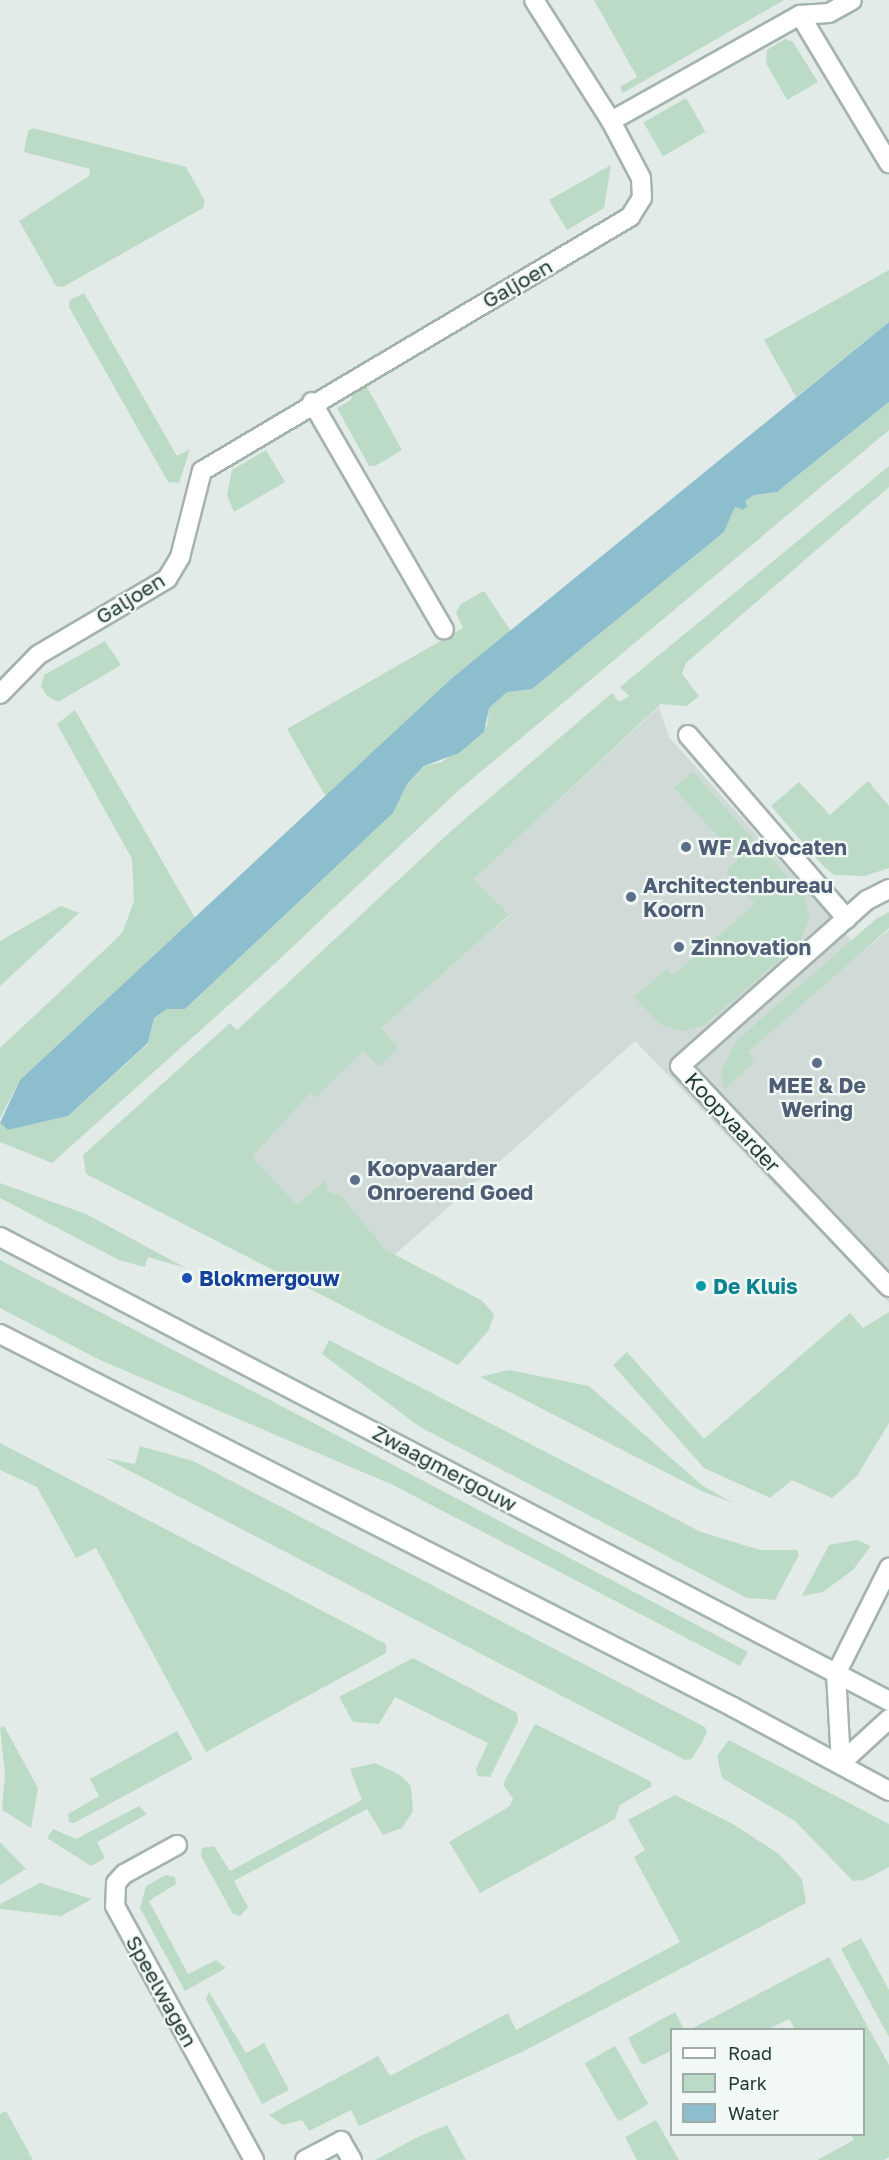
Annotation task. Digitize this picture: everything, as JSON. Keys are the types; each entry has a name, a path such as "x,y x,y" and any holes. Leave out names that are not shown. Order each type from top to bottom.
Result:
{"street":[{"name":"Galjoen","path":"0,694 17,680 38,654 167,579 180,557 202,471 312,402 630,217 642,198 641,178 611,121 534,0"},
{"path":"611,121 800,15 829,13 852,0"},
{"path":"800,15 889,163"},
{"path":"312,402 444,630"},
{"path":"688,735 847,919"},
{"name":"Koopvaarder","path":"889,889 867,900 680,1066 889,1287"},
{"name":"Zwaagmergouw","path":"0,1237 889,1701"},
{"path":"0,1334 841,1763 889,1791"},
{"path":"841,1763 836,1674 889,1568"},
{"path":"841,1763 889,1719"},
{"name":"Speelwagen","path":"177,1845 124,1874 115,1888 115,1906 254,2160"},
{"path":"305,2160 341,2142 351,2160"}],"shaded area":[{"path":"659,707 669,737 862,952 889,930 889,1303 635,1041 390,1259 212,1172 509,916 474,879"}],"green space":[{"path":"594,0 784,0 623,93 620,87 637,77"},
{"path":"785,39 793,42 818,82 787,100 766,63 767,50"},
{"path":"686,98 706,132 663,156 644,122"},
{"path":"33,128 186,167 205,201 203,208 63,287 56,286 19,221 89,176 90,169 24,152 28,131"},
{"path":"611,165 604,208 567,230 549,200"},
{"path":"889,270 889,322 796,397 764,340"},
{"path":"84,293 177,456 190,449 179,483 168,482 69,307 70,300"},
{"path":"366,385 402,450 375,466 369,466 337,408 351,400 353,391"},
{"path":"889,402 889,430 459,790 269,969 52,1163 0,1142 0,1123 8,1130 68,1116 148,1044 154,1018 167,1009 185,1009 393,813 407,784 425,766 442,762 487,726 489,708 507,692 532,689 724,532 735,507 743,510 744,501 754,495 777,492"},
{"path":"266,450 285,482 234,512 227,495 232,470"},
{"path":"889,466 889,487 686,663 682,674 699,696 687,706 661,704 474,879 509,915 381,1028 398,1048 379,1067 363,1051 315,1098 310,1093 252,1157 297,1205 326,1180 327,1189 333,1195 338,1193 386,1250 481,1300 494,1314 489,1330 458,1365 86,1174 83,1155 230,1023 237,1030 451,831 612,693 619,702 629,696 620,687"},
{"path":"484,591 511,631 452,678 326,797 287,729 463,628 456,613 461,604"},
{"path":"105,641 121,665 58,702 47,696 41,686 44,675"},
{"path":"75,710 195,918 20,1080 0,1118 0,1048 114,941 123,931 134,901 132,859 57,724"},
{"path":"693,772 803,894 810,916 799,943 703,1026 682,1031 661,1025 634,997 667,969 672,976 755,904 726,872 738,859 674,788"},
{"path":"868,781 889,806 889,868 865,876 834,875 823,866 771,806 799,782 830,815"},
{"path":"61,906 79,913 0,986 0,941"},
{"path":"889,912 889,928 748,1052 754,1062 724,1090 721,1071 737,1040 876,919"},
{"path":"0,1183 86,1214 186,1268 148,1257 145,1267 119,1260 0,1198"},
{"path":"0,1260 748,1652 740,1666 393,1485 100,1360 0,1308"},
{"path":"889,1312 889,1423 857,1476 832,1498 792,1480 770,1498 704,1468 613,1365 627,1352 704,1439 850,1313 863,1328"},
{"path":"329,1340 701,1532 760,1550 797,1550 799,1555 775,1600 747,1598 420,1427 322,1354"},
{"path":"509,1370 589,1386 703,1486 733,1503 706,1493 480,1377"},
{"path":"0,1443 386,1644 386,1653 206,1752 96,1548 76,1558 37,1487 0,1470"},
{"path":"140,1446 193,1461 705,1727 707,1733 692,1759 685,1760 105,1458 135,1464"},
{"path":"857,1540 871,1546 853,1570 823,1592 802,1596 829,1545"},
{"path":"413,1658 517,1713 518,1721 490,1777 478,1776 476,1769 488,1743 395,1697 379,1724 353,1722 339,1697"},
{"path":"535,1724 650,1781 652,1786 620,1805 615,1819 480,1893 449,1842 510,1806 513,1799 503,1784"},
{"path":"4,1726 38,1788 31,1828 2,1810 5,1773 0,1728"},
{"path":"177,1731 193,1759 74,1823 69,1822 68,1814 99,1796 90,1779"},
{"path":"729,1740 889,1824 889,1867 864,1880 853,1881 795,1821 722,1778 717,1756"},
{"path":"375,1763 400,1775 411,1786 413,1811 402,1828 383,1835 367,1809 234,1881 248,1907 240,1916 233,1914 201,1856 202,1848 214,1846 230,1871 362,1800 350,1769"},
{"path":"675,1795 733,1824 779,1854 802,1879 806,1903 524,2051 359,2126 351,2110 309,2131 302,2120 283,2125 269,2115 378,2056 390,2076 508,2013 516,2030 680,1942 634,1857 645,1850 628,1820"},
{"path":"139,1806 147,1814 97,1842 105,1858 91,1866 47,1838 53,1829 76,1839"},
{"path":"0,1842 26,1869 0,1885"},
{"path":"166,1875 175,1877 176,1884 149,1901 188,1974 216,1960 226,1968 185,1991 140,1908 146,1886"},
{"path":"40,1883 92,1899 61,1916 0,1909 0,1904"},
{"path":"861,1938 889,1990 889,2037 841,1949"},
{"path":"829,1957 889,2065 889,2157 884,2160 817,2160 854,2140 852,2136 865,2136 865,2028 794,2028 789,2019 770,2028 693,2028"},
{"path":"209,1992 246,2053 264,2043 289,2090 262,2104 206,1999"},
{"path":"675,2012 683,2028 670,2028 670,2051 642,2065 628,2038"},
{"path":"615,2046 648,2104 618,2122 585,2064"},
{"path":"6,2111 33,2160 0,2160 0,2114"},
{"path":"656,2120 679,2160 637,2160 625,2137"},
{"path":"447,2125 466,2160 375,2160 418,2137"}],"water":[{"path":"889,322 889,402 777,492 754,495 745,501 747,506 743,510 735,507 724,532 532,689 507,692 489,708 484,732 459,753 424,766 407,784 393,813 185,1009 167,1009 154,1018 148,1043 68,1116 8,1130 0,1123 20,1080 452,678"}],"place":[{"name":"WF Advocaten","path":"686,847"},
{"name":"Architectenbureau Koorn","path":"631,897"},
{"name":"Zinnovation","path":"679,947"},
{"name":"MEE & De Wering","path":"817,1063"},
{"name":"Koopvaarder Onroerend Goed","path":"355,1180"},
{"name":"Blokmergouw","path":"187,1278"},
{"name":"De Kluis","path":"701,1286"}]}
